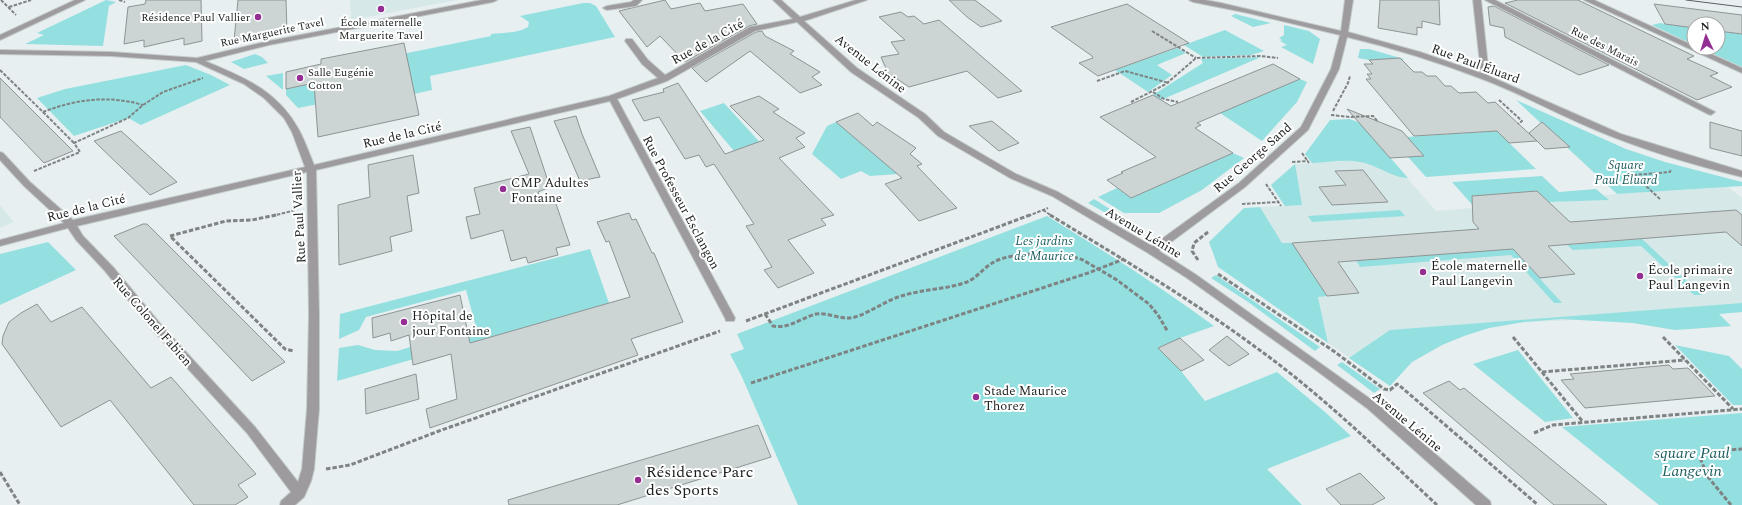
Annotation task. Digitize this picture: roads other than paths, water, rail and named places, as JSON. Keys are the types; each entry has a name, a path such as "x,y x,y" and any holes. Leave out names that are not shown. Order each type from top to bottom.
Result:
{"street":[{"path":"0,38 81,0"},
{"name":"Rue Marguerite Tavel","path":"197,60 268,43 493,0"},
{"path":"607,8 633,4 638,0"},
{"name":"Avenue Lénine","path":"777,0 854,70 922,116 941,134 1013,176 1068,201 1152,251 1198,281 1317,365 1366,402 1485,505"},
{"path":"798,20 862,0"},
{"name":"Rue Paul Éluard","path":"1193,0 1225,5 1344,33 1393,47 1485,77 1601,129 1675,155 1742,174"},
{"name":"Rue George Sand","path":"1152,251 1242,185 1305,128 1336,69 1350,0"},
{"path":"1478,0 1485,77"},
{"name":"Rue des Marais","path":"1489,0 1711,112"},
{"path":"1588,0 1742,72"},
{"name":"Rue de la Cité","path":"0,243 71,224 612,98 664,79 753,29 798,20"},
{"path":"630,41 644,62 664,79"},
{"name":"Rue Paul Vallier","path":"0,52 111,54 197,60 247,82 267,96 287,117 296,132 311,169 314,315 313,409 306,475 299,493"},
{"name":"Rue Professeur Esclangon","path":"612,98 730,318"},
{"name":"Rue Colonel Fabien","path":"0,156 20,177 71,224 79,238 109,269 159,330 251,430 299,493"},
{"path":"286,505 299,493"}],"tram line":[{"path":"1686,0 1742,7"}],"place":[{"name":"École maternelle Marguerite Tavel","path":"381,9"},
{"name":"Résidence Paul Vallier","path":"258,17"},
{"name":"Salle Eugénie Cotton","path":"300,78"},
{"name":"CMP Adultes Fontaine","path":"503,189"},
{"name":"École maternelle Paul Langevin","path":"1423,272"},
{"name":"École primaire Paul Langevin","path":"1640,276"},
{"name":"Hôpital de jour Fontaine","path":"404,322"},
{"name":"Stade Maurice Thorez","path":"976,397"},
{"name":"Résidence Parc des Sports","path":"638,480"}],"park label":[{"name":"Square Paul Éluard","path":"1626,172"},
{"name":"Les jardins de Maurice","path":"1044,248"},
{"name":"square Paul Langevin","path":"1692,461"}]}
